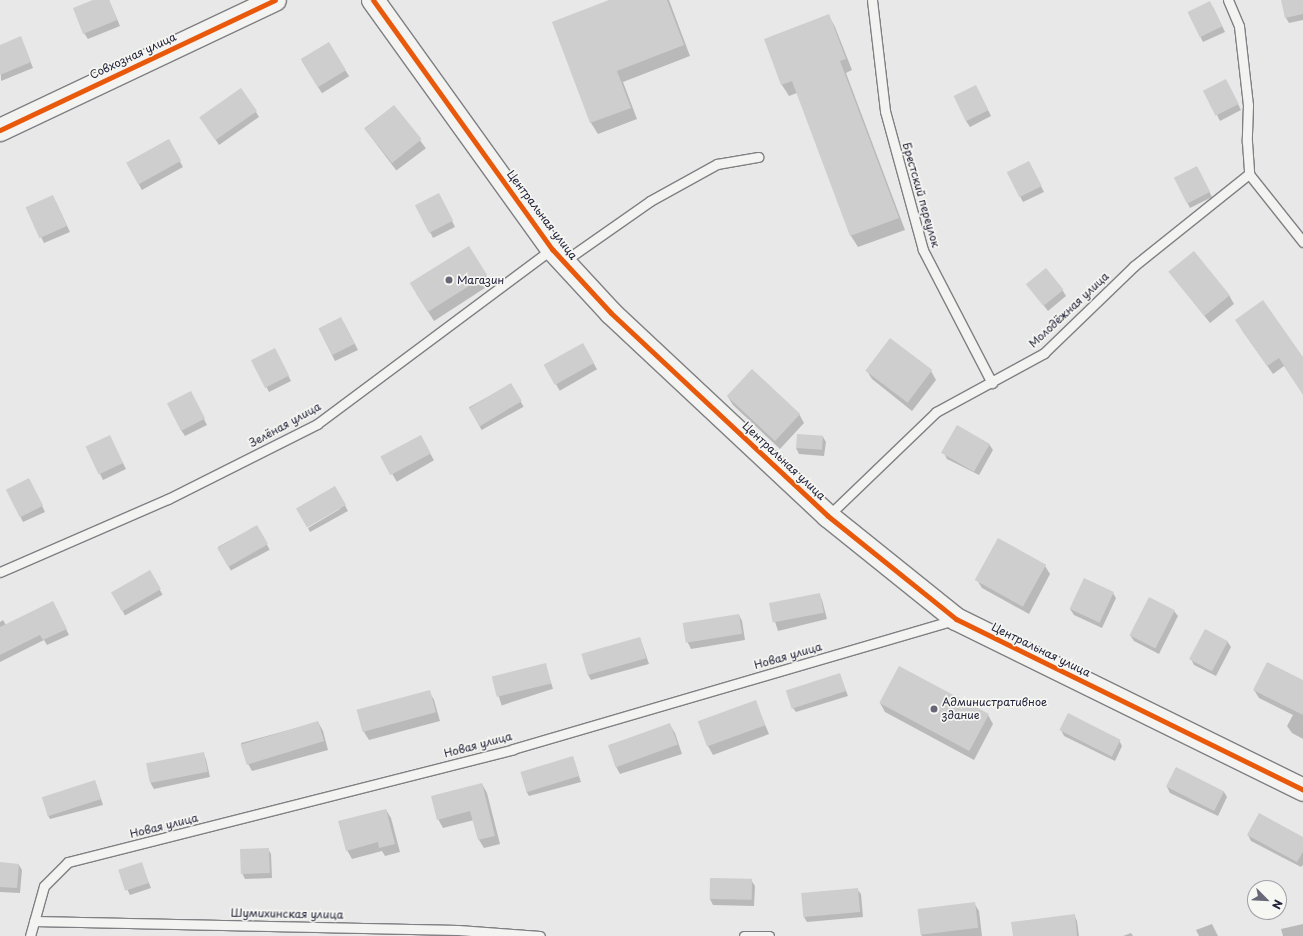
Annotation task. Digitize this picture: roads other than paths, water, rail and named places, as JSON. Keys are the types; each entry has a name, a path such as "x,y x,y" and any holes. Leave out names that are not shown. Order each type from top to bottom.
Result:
{"street":[{"name":"Совхозная улица","path":"0,130 275,0"},
{"name":"Центральная улица","path":"373,0 558,255 611,314 828,516 956,619 1303,790"}],"lane":[{"name":"Брестский переулок","path":"872,0 885,111 923,250 992,383"},
{"path":"1228,0 1239,26 1248,105 1247,142 1249,174 1303,242"},
{"name":"Зелёная улица","path":"0,572 168,499 317,424 558,255 717,164 758,158"},
{"name":"Молодёжная улица","path":"828,516 936,412 992,383 1044,353 1134,266 1249,174"},
{"name":"Новая улица","path":"30,936 44,886 68,862 513,749 956,619"},
{"name":"Шумихинская улица","path":"34,921 540,936"},
{"path":"744,936 769,936"}],"place":[{"name":"Магазин","path":"449,280"},
{"name":"Административное здание","path":"934,709"}]}
